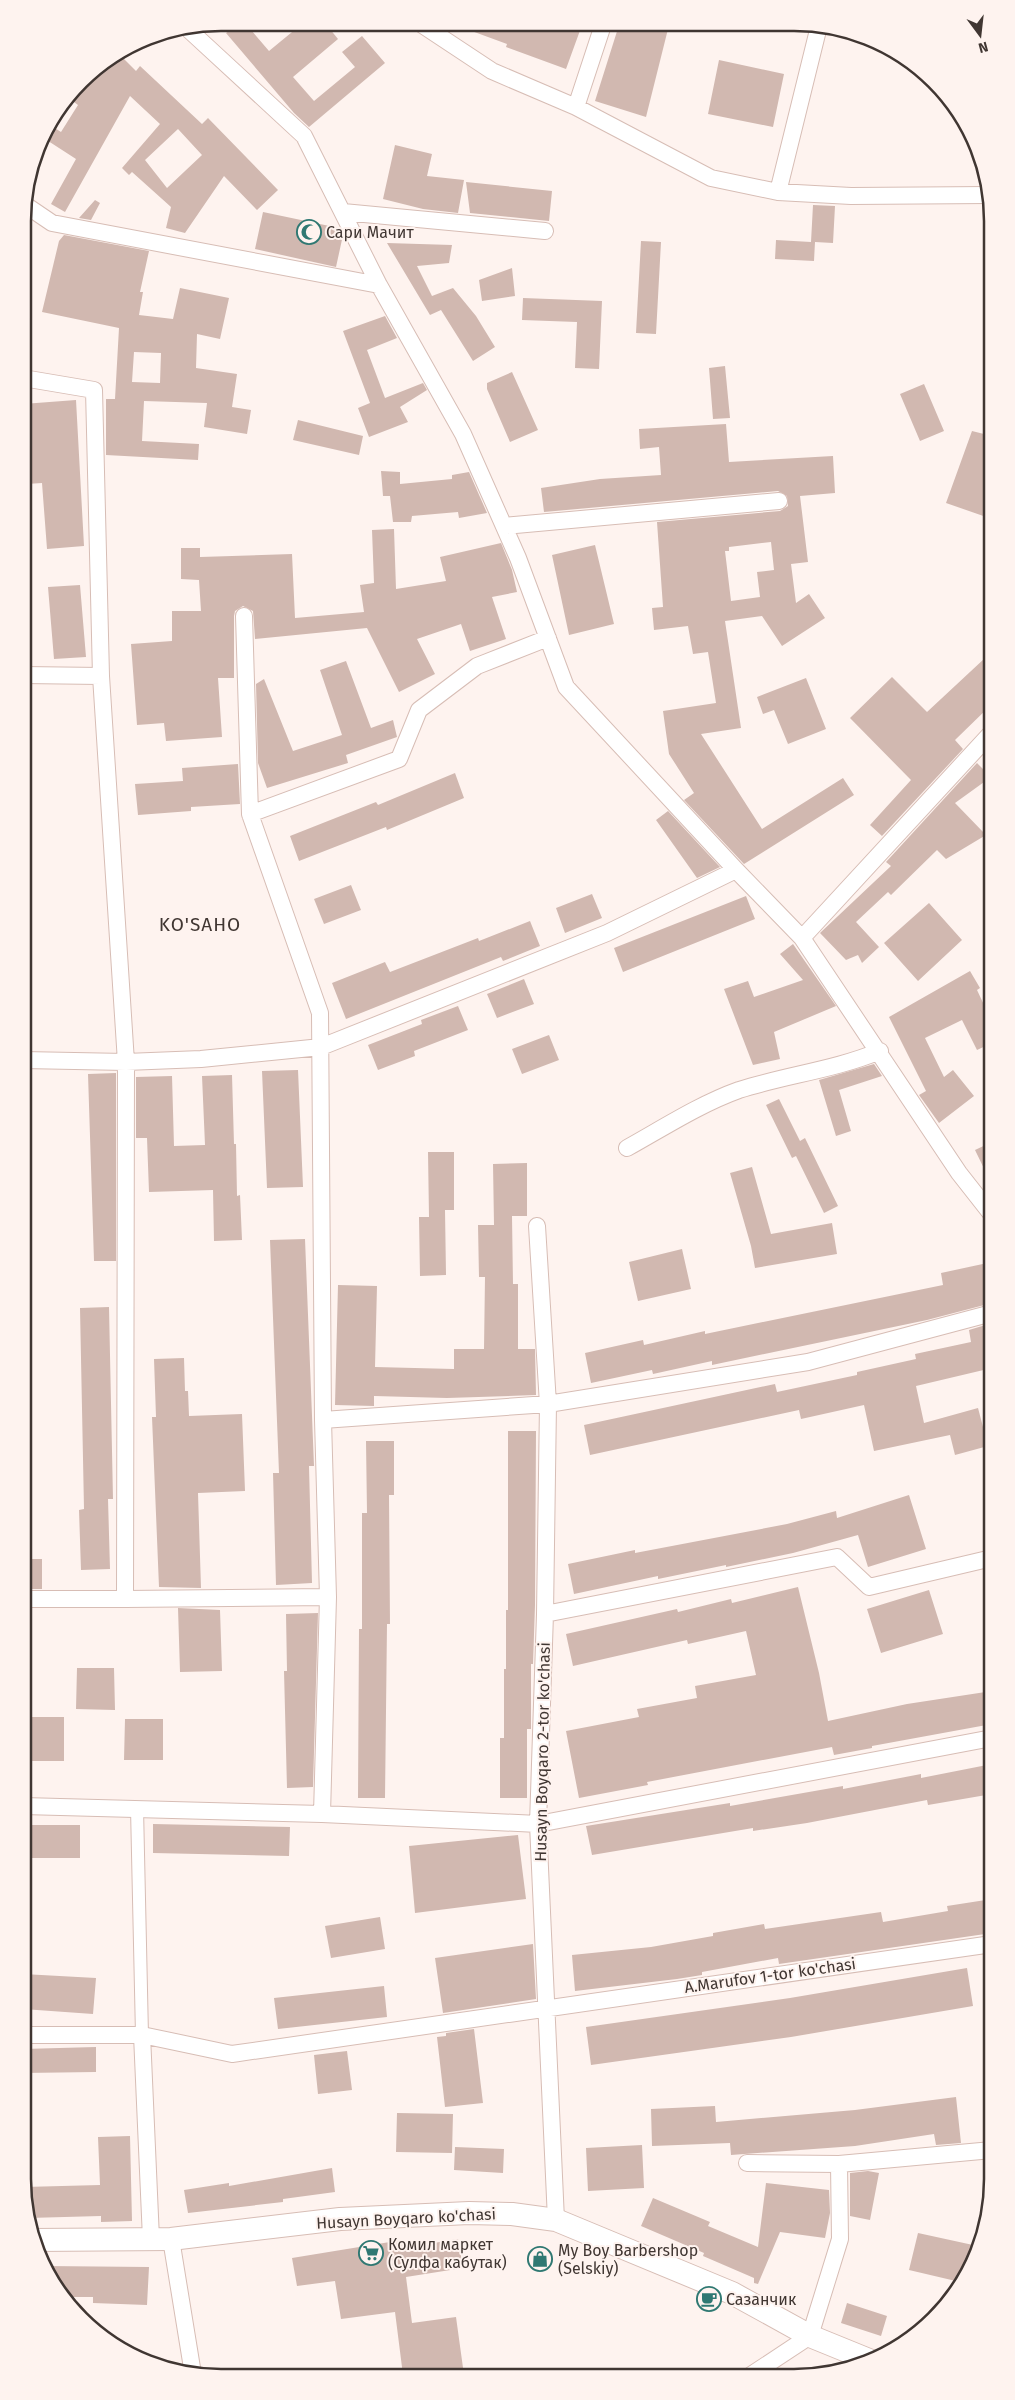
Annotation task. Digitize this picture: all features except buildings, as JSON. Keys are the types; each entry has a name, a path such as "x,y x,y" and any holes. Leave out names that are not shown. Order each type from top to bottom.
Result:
{"main road":[{"name":"Husayn Boyqaro ko'chasi","path":"41,2240 161,2239 340,2219 412,2215 512,2214 556,2220 732,2293 810,2336 860,2356"}],"street":[{"path":"432,31 492,71 576,107 711,178 778,192 851,196 982,195"},
{"path":"576,107 601,31"},
{"path":"778,192 817,33"},
{"path":"193,34 304,136 379,284 463,434 504,526 566,687 736,870 802,938 880,1051 959,1173 984,1205"},
{"path":"32,209 52,222 379,284"},
{"path":"343,212 544,231"},
{"path":"31,379 94,390 101,676 126,1062 125,1599"},
{"path":"504,526 779,501"},
{"path":"244,616 250,814 320,1014 323,1420 328,1598 322,1814"},
{"path":"250,814 399,759 419,710 477,666 548,638"},
{"path":"31,675 101,676"},
{"path":"802,938 984,741"},
{"path":"31,1060 126,1062 201,1059 321,1047 607,933 736,870"},
{"path":"626,1148 682,1117 738,1091 798,1074 850,1064 880,1051"},
{"name":"Husayn Boyqaro 2-tor ko'chasi","path":"537,1226 548,1404 545,1614 538,1824 556,2220"},
{"path":"323,1420 548,1404 808,1362 984,1315"},
{"path":"545,1614 838,1557 869,1587 984,1560"},
{"path":"31,1600 328,1598"},
{"path":"31,1806 322,1814 538,1824 984,1740"},
{"path":"137,1808 142,2035 161,2239 191,2366"},
{"name":"A.Marufov 1-tor ko'chasi","path":"31,2035 142,2035 232,2054 984,1945"},
{"path":"747,2163 839,2164 984,2151"},
{"path":"760,2369 810,2336 840,2239 839,2164"}],"place":[{"name":"Сари Мачит","path":"309,232"},
{"name":"Комил маркет (Сулфа кабутак)","path":"371,2253"},
{"name":"My Boy Barbershop (Selskiy)","path":"540,2259"},
{"name":"Сазанчик","path":"709,2299"}],"district":[{"name":"KO'SAHO","path":"200,924"}]}
